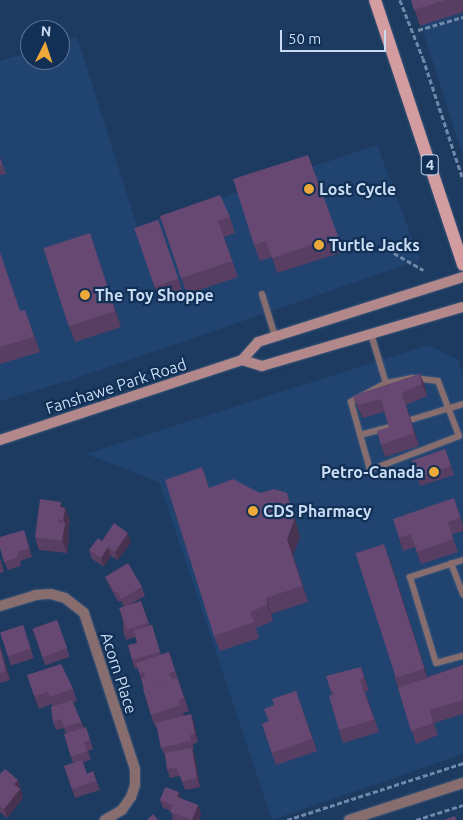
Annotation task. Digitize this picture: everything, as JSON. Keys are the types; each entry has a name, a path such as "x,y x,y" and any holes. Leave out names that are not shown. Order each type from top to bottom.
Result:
{"main road":[{"name":"4","path":"375,0 463,265"},
{"name":"Fanshawe Park Road","path":"0,440 242,360 258,342 463,276"},
{"name":"Fanshawe Park Road","path":"242,360 262,366 463,306"}],"street":[{"name":"Acorn Place","path":"0,606 51,594 65,598 84,613 135,769 135,785 131,797 122,810 104,820"},
{"path":"349,820 463,782"}],"lane":[{"path":"262,294 275,336"},
{"path":"371,334 386,383"},
{"path":"412,378 438,381 449,408 459,436 370,470 351,402 386,383 412,378"},
{"path":"410,420 463,404"},
{"path":"360,435 390,427"},
{"path":"463,560 410,577 436,664 463,656"},
{"path":"451,563 463,595"}],"path":[{"path":"400,0 423,58 463,179"},
{"path":"418,30 463,17"},
{"path":"394,253 423,270"},
{"path":"287,820 463,763"},
{"path":"416,820 463,805"}],"shaded area":[{"path":"413,0 463,0 463,156"},
{"path":"77,37 137,226 377,145 420,260 71,380 0,401 0,61 20,55 20,70 70,70 70,39"},
{"path":"428,345 458,360 463,377 463,754 272,820 159,482 86,454"}],"building":[{"path":"411,0 445,0 414,10"},
{"path":"308,155 338,236 272,258 266,241 254,245 233,179"},
{"path":"220,195 230,217 218,221 232,261 181,278 160,216"},
{"path":"158,220 178,279 155,287 134,228"},
{"name":"The Toy Shoppe","path":"90,233 115,311 69,326 43,248"},
{"path":"0,253 20,311 25,310 34,337 0,347"},
{"path":"420,374 422,384 402,393 414,433 381,445 377,431 389,427 381,399 358,405 353,396"},
{"path":"445,449 451,466 418,477 412,460"},
{"path":"202,467 209,488 233,479 260,493 274,489 287,493 294,521 287,539 302,586 266,598 267,605 250,612 254,622 214,636 165,480"},
{"path":"454,498 460,518 448,522 453,539 417,552 411,534 399,538 393,519"},
{"path":"40,499 61,502 60,507 65,508 63,520 58,519 58,522 65,523 62,541 35,537"},
{"path":"114,523 128,533 115,552 108,547 101,558 89,550 98,538 102,541"},
{"path":"24,530 29,548 17,552 18,557 4,562 0,548 0,537"},
{"path":"384,544 424,669 396,678 355,553"},
{"path":"128,563 142,587 121,599 118,592 115,593 105,577"},
{"path":"141,601 148,623 126,630 119,608"},
{"path":"57,620 67,648 43,657 33,629"},
{"path":"23,625 31,649 8,656 0,632"},
{"path":"152,625 160,652 132,660 128,645 137,643 134,630"},
{"path":"0,648 6,671 0,673"},
{"path":"169,652 175,671 169,673 172,680 144,689 141,678 145,677 144,672 140,674 136,663"},
{"path":"61,664 73,689 49,697 48,692 34,696 27,675"},
{"path":"463,665 463,700 430,710 433,723 411,731 398,688"},
{"path":"361,667 364,678 360,680 374,720 339,730 329,696 334,694 330,689 326,676"},
{"path":"177,678 184,698 179,700 180,705 151,715 143,689"},
{"path":"296,691 312,739 272,753 262,724 269,721 264,709 274,705 272,699"},
{"path":"72,700 81,722 64,727 61,719 53,722 51,707"},
{"path":"191,714 195,734 190,735 191,741 161,748 156,723"},
{"path":"86,727 90,740 84,742 87,751 71,757 64,734"},
{"path":"192,748 197,778 182,781 177,768 167,769 165,753"},
{"path":"82,760 87,774 93,771 96,781 72,789 64,766"},
{"path":"5,769 18,780 14,784 20,789 4,809 0,806 0,774"},
{"path":"165,787 179,792 177,797 198,805 192,820 170,812 173,805 160,800"},
{"path":"153,814 158,820 147,820"},
{"path":"455,816 456,820 444,820"}],"place":[{"name":"Lost Cycle","path":"309,189"},
{"name":"Turtle Jacks","path":"319,245"},
{"name":"The Toy Shoppe","path":"85,295"},
{"name":"Petro-Canada","path":"434,472"},
{"name":"CDS Pharmacy","path":"253,511"}]}
